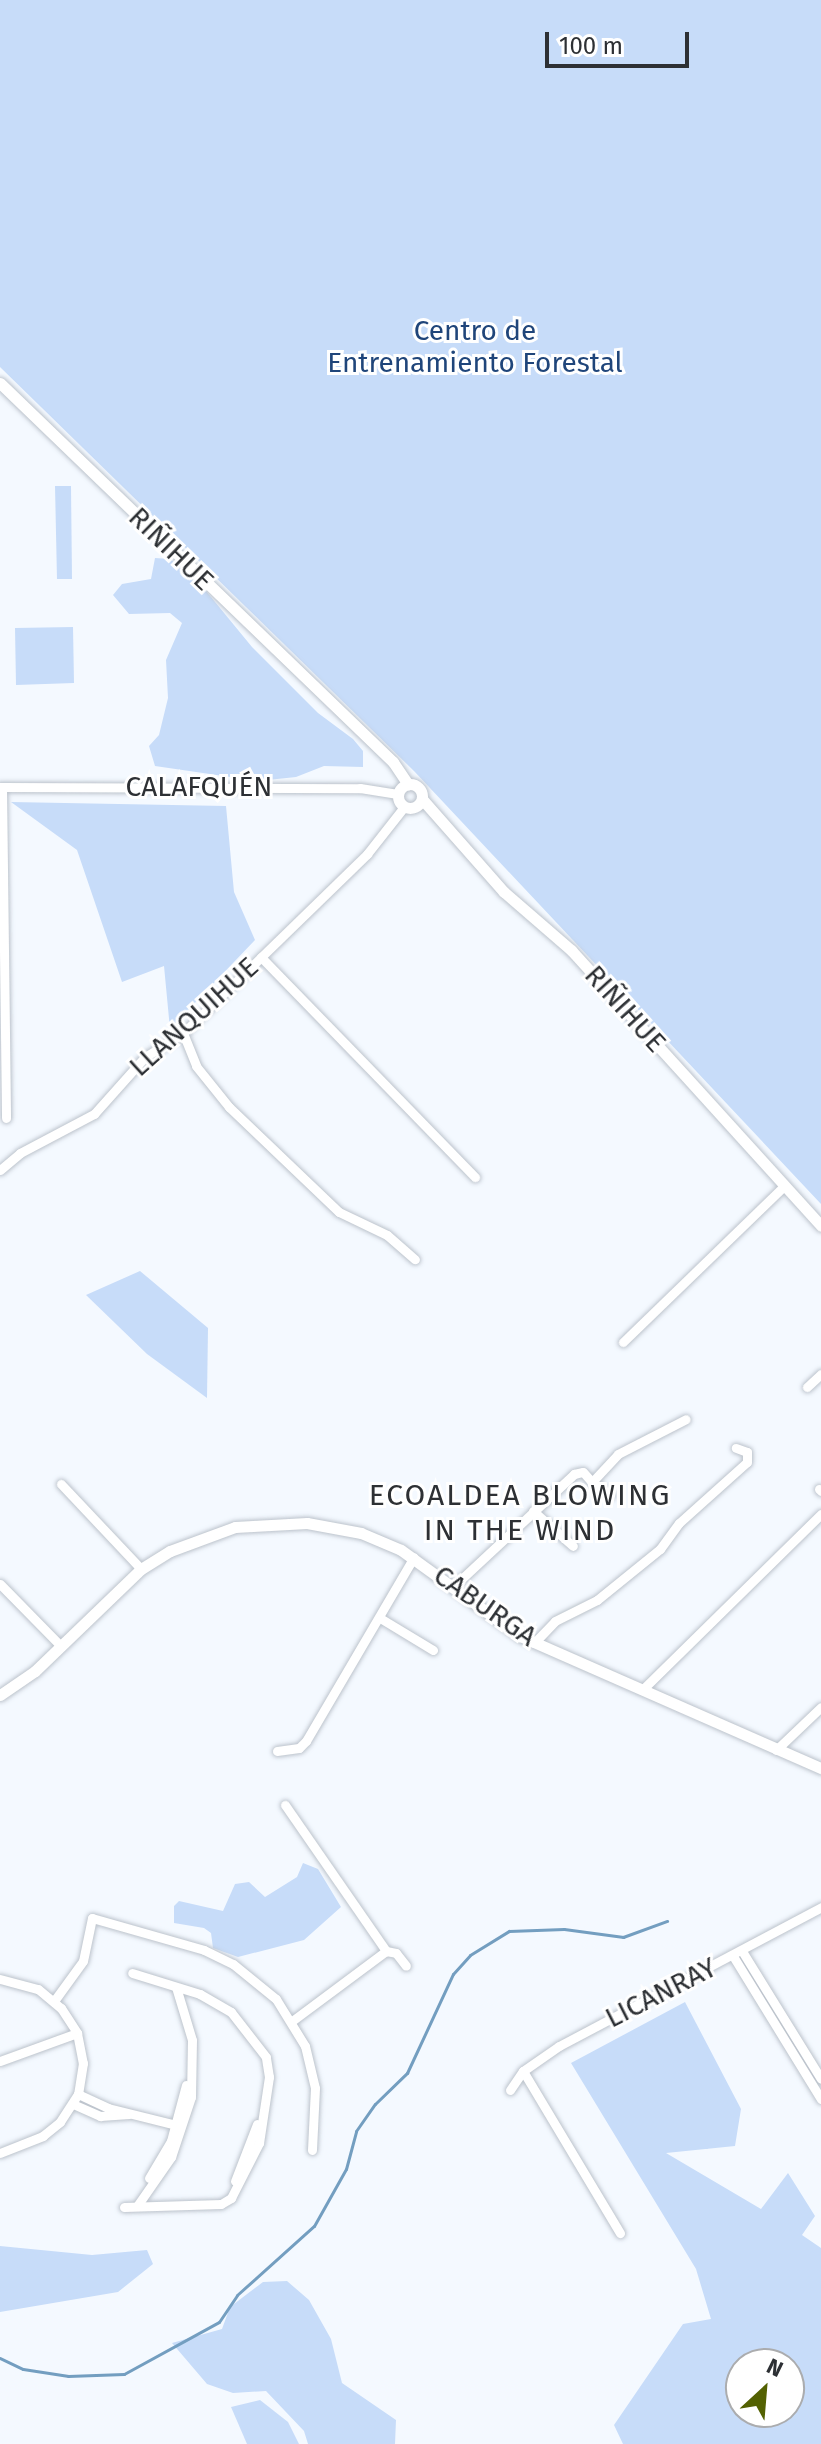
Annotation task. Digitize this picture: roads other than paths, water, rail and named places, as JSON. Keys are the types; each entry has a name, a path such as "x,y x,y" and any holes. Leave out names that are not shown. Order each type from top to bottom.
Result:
{"street":[{"name":"RIÑIHUE","path":"0,383 393,762 408,784 419,788 422,799 504,892 571,950 821,1226"},
{"path":"408,784 398,794 404,807 415,808 422,799"},
{"path":"1,787 6,1118"},
{"name":"CALAFQUÉN","path":"1,787 360,788 398,794"},
{"name":"LLANQUIHUE","path":"0,1170 20,1153 94,1114 145,1057 183,1033 367,854 404,807"},
{"path":"261,957 475,1177"},
{"path":"183,1033 196,1066 229,1107 339,1212 387,1235 415,1259"},
{"path":"623,1342 783,1187"},
{"path":"807,1387 821,1374"},
{"path":"592,1482 618,1454 686,1419"},
{"path":"534,1643 555,1621 597,1600 660,1549 679,1523 747,1462 747,1452 736,1448"},
{"path":"455,1585 574,1474 583,1472 610,1495"},
{"path":"61,1484 141,1569"},
{"path":"533,1511 573,1546"},
{"path":"642,1690 821,1514"},
{"name":"CABURGA","path":"0,1695 61,1646 141,1569 201,1537 280,1522 343,1528 414,1557 534,1643 821,1768"},
{"path":"277,1751 299,1748 306,1741 414,1557"},
{"path":"0,1584 61,1646"},
{"path":"380,1618 433,1650"},
{"path":"776,1750 821,1707"},
{"path":"285,1805 386,1951 396,1953 406,1966"},
{"name":"LICANRAY","path":"510,2090 523,2071 559,2046 821,1907"},
{"path":"54,2001 83,1961 92,1918 219,1957 257,1981 292,2021 313,2074 317,2121 312,2150"},
{"path":"292,2021 386,1951"},
{"path":"738,1953 821,2079"},
{"path":"738,1953 821,2099"},
{"path":"124,2207 221,2204 236,2192 259,2143 269,2077 262,2050 231,2012 176,1987 132,1973"},
{"path":"0,1979 28,1985 54,2001 77,2033 83,2063 78,2094 73,2104 43,2136 0,2153"},
{"path":"137,2206 138,2193 180,2126 188,2053 176,1987"},
{"path":"0,2061 77,2033"},
{"path":"523,2071 620,2233"},
{"path":"78,2094 180,2126"},
{"path":"73,2104 100,2116 132,2112"}],"waterway":[{"path":"0,2358 23,2369 68,2376 124,2374 219,2322 237,2295 314,2226 346,2169 356,2131 375,2104 407,2073 453,1974 470,1955 509,1931 564,1929 623,1937 667,1921"}],"district":[{"name":"ECOALDEA BLOWING IN THE WIND","path":"520,1512"}],"park label":[{"name":"Centro de Entrenamiento Forestal","path":"475,347"}]}
